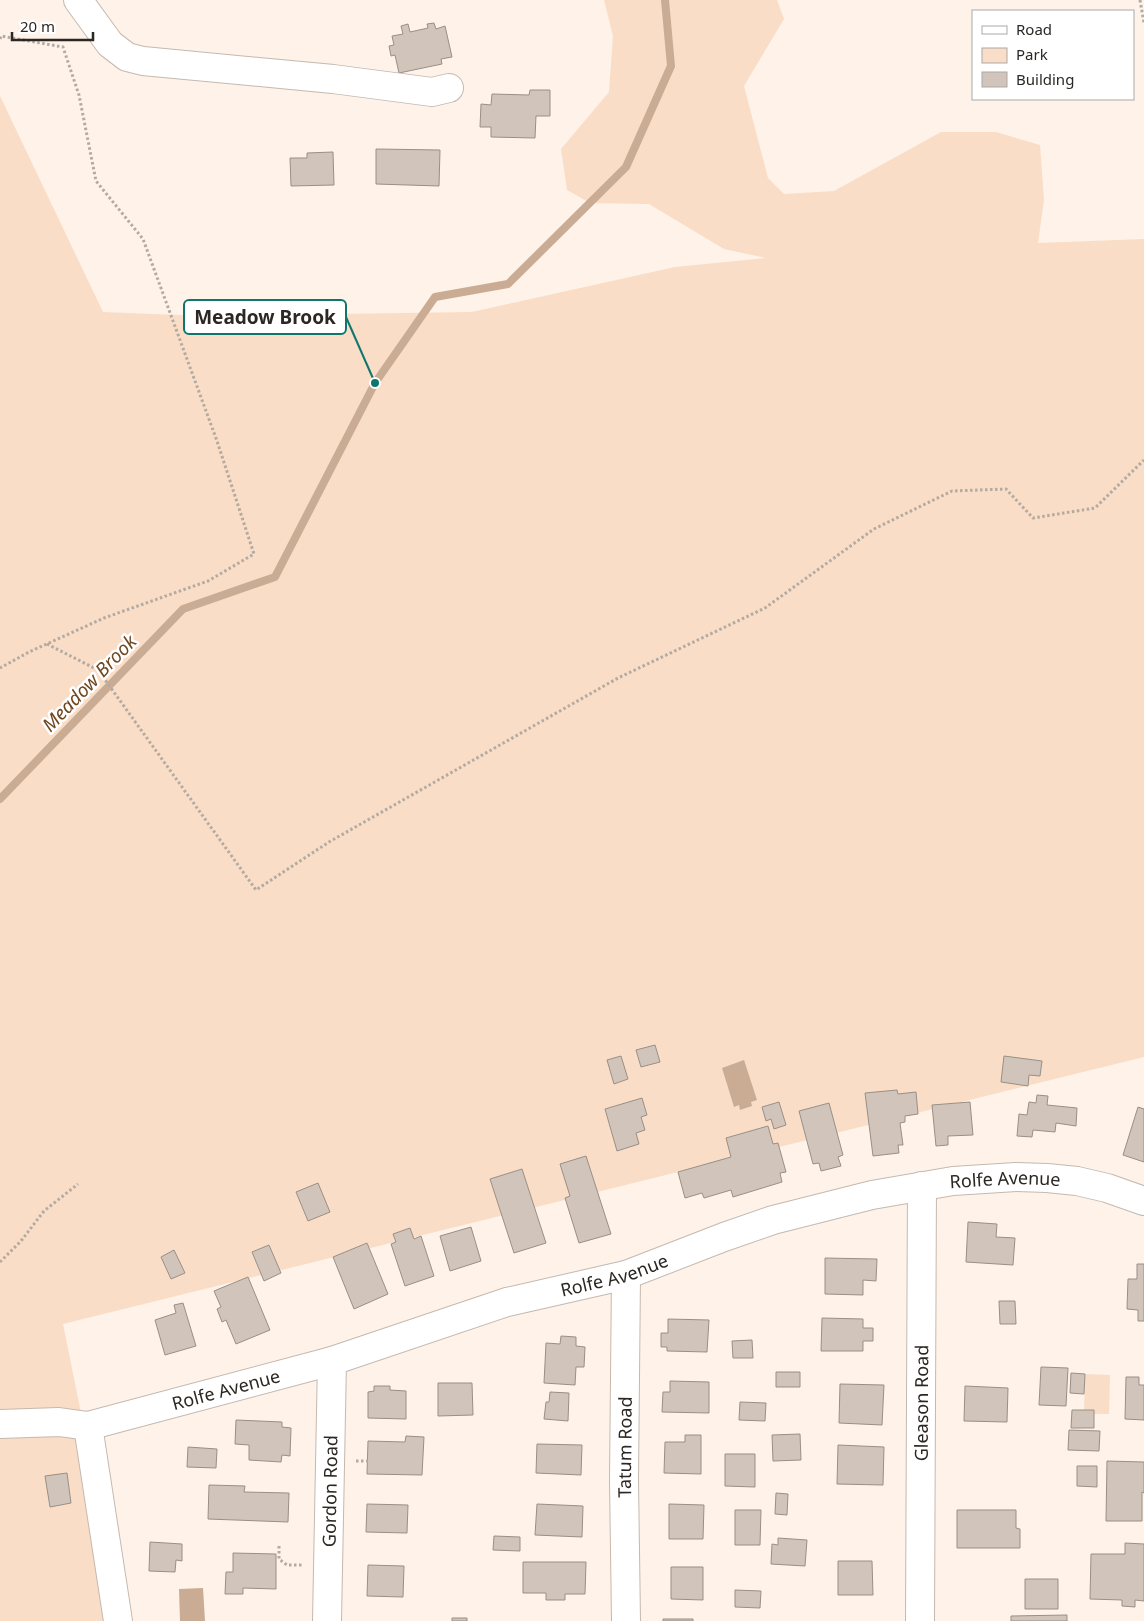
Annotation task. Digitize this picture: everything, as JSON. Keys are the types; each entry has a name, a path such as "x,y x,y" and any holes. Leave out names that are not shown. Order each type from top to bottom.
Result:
{"street":[{"path":"78,0 110,44 127,57 143,61 333,79 432,92 449,88"},
{"name":"Rolfe Avenue","path":"88,1426 332,1361 507,1302 626,1275 724,1236 773,1220 855,1198 922,1186 985,1178 1047,1178 1077,1181 1107,1188 1144,1201"},
{"name":"Gleason Road","path":"920,1621 922,1186"},
{"name":"Tatum Road","path":"626,1275 624,1480 626,1621"},
{"name":"Gordon Road","path":"328,1621 332,1361"},
{"path":"0,1424 59,1422 88,1426 118,1621"}],"path":[{"path":"1140,0 1144,23"},
{"path":"0,39 1,36 63,47 79,95 96,181 143,239 217,442 254,554 208,581 104,618 0,668"},
{"path":"47,644 98,670 256,890 329,842 610,683 765,608 874,529 952,491 1006,490 1033,518 1095,508 1144,460"},
{"path":"0,1262 21,1241 44,1211 78,1184"},
{"path":"279,1546 279,1559 287,1565 310,1565"}],"green space":[{"path":"604,0 777,0 784,19 744,86 768,178 784,194 834,191 941,132 996,132 1040,145 1044,200 1038,243 1144,239 1144,1057 63,1324 123,1621 0,1621 0,96 103,312 203,316 472,312 675,267 766,258 724,249 649,204 590,203 567,190 561,149 609,92 613,36"},
{"path":"1085,1374 1110,1375 1109,1414 1094,1414 1094,1410 1084,1410"}],"shaded area":[{"path":"744,1060 757,1100 751,1102 752,1106 740,1110 739,1105 734,1107 722,1068"},
{"path":"203,1588 205,1621 180,1621 179,1589"}],"building":[{"path":"434,23 436,29 445,26 452,57 441,59 442,64 399,73 395,55 391,56 389,46 394,45 392,36 403,34 401,26 408,24 410,32 428,28 427,24"},
{"path":"530,90 550,90 550,116 536,116 535,138 491,137 491,127 480,127 481,104 491,105 492,94 529,95"},
{"path":"376,149 440,150 439,186 376,184"},
{"path":"333,152 334,185 291,186 290,158 307,158 307,153"},
{"path":"655,1045 660,1062 641,1067 636,1050"},
{"path":"621,1056 628,1079 614,1084 607,1060"},
{"path":"1004,1056 1042,1061 1040,1076 1029,1075 1028,1086 1001,1082"},
{"path":"897,1090 898,1094 916,1092 918,1114 905,1116 905,1122 900,1123 903,1145 898,1145 899,1153 873,1156 865,1093"},
{"path":"1037,1095 1048,1096 1047,1105 1077,1108 1076,1126 1056,1123 1055,1132 1033,1130 1032,1137 1017,1136 1019,1114 1027,1115 1029,1102 1036,1103"},
{"path":"642,1098 647,1115 641,1117 645,1130 636,1133 639,1144 617,1151 605,1109"},
{"path":"779,1102 786,1125 774,1129 771,1119 766,1121 762,1107"},
{"path":"970,1102 973,1135 948,1136 948,1145 936,1146 932,1105"},
{"path":"829,1103 843,1155 838,1157 841,1166 821,1171 819,1163 813,1164 799,1111"},
{"path":"1138,1107 1144,1109 1144,1162 1123,1155"},
{"path":"768,1126 773,1144 778,1143 786,1172 780,1173 782,1182 733,1197 731,1190 704,1198 702,1193 685,1198 678,1172 731,1157 726,1138"},
{"path":"586,1156 611,1234 579,1243 565,1198 570,1196 560,1164"},
{"path":"522,1169 546,1243 514,1253 490,1179"},
{"path":"318,1183 330,1212 308,1221 296,1192"},
{"path":"968,1222 997,1224 996,1237 1015,1238 1013,1265 966,1262"},
{"path":"471,1227 481,1261 450,1271 440,1236"},
{"path":"410,1228 414,1239 421,1236 434,1276 405,1286 391,1244 396,1242 393,1234"},
{"path":"367,1243 388,1294 354,1309 333,1257"},
{"path":"269,1245 281,1273 264,1281 252,1252"},
{"path":"174,1250 185,1273 171,1279 161,1257"},
{"path":"825,1258 877,1259 876,1281 863,1280 863,1295 825,1294"},
{"path":"1137,1264 1144,1264 1144,1321 1138,1321 1138,1310 1127,1309 1128,1279 1137,1279"},
{"path":"248,1277 270,1330 236,1344 226,1320 222,1322 217,1309 221,1307 214,1291"},
{"path":"999,1301 1015,1301 1016,1324 1000,1324"},
{"path":"183,1303 196,1346 165,1355 155,1320 176,1313 174,1305"},
{"path":"822,1318 863,1319 863,1328 873,1328 873,1341 863,1341 863,1351 821,1351"},
{"path":"668,1319 709,1320 707,1352 667,1351 667,1347 661,1347 661,1333 668,1333"},
{"path":"561,1336 576,1337 576,1346 585,1347 584,1367 576,1367 575,1385 544,1383 546,1343 560,1344"},
{"path":"752,1340 753,1358 733,1358 732,1341"},
{"path":"1041,1367 1068,1368 1066,1406 1039,1405"},
{"path":"776,1372 800,1372 800,1387 776,1387"},
{"path":"1071,1373 1085,1374 1084,1394 1070,1393"},
{"path":"1126,1377 1139,1377 1139,1385 1144,1385 1144,1420 1125,1419"},
{"path":"670,1381 709,1382 709,1413 662,1412 663,1392 670,1392"},
{"path":"438,1383 472,1383 473,1415 438,1416"},
{"path":"840,1384 884,1385 882,1425 839,1423"},
{"path":"374,1386 390,1386 390,1390 406,1391 406,1419 368,1418 368,1392 374,1391"},
{"path":"965,1386 1008,1388 1007,1422 964,1421"},
{"path":"550,1392 569,1393 568,1421 544,1419 546,1402 549,1402"},
{"path":"740,1402 766,1403 765,1421 739,1420"},
{"path":"1072,1410 1094,1410 1094,1428 1071,1428"},
{"path":"236,1420 282,1422 282,1427 291,1428 290,1456 282,1455 281,1462 249,1460 249,1445 235,1444"},
{"path":"1069,1430 1100,1431 1099,1451 1068,1450"},
{"path":"800,1434 801,1460 773,1461 772,1435"},
{"path":"685,1435 701,1435 701,1474 664,1473 665,1442 685,1442"},
{"path":"406,1436 424,1437 422,1475 367,1474 368,1441 405,1442"},
{"path":"537,1444 582,1445 581,1475 536,1473"},
{"path":"838,1445 884,1447 883,1485 837,1484"},
{"path":"188,1447 217,1449 216,1468 187,1467"},
{"path":"725,1454 755,1454 755,1487 725,1486"},
{"path":"1107,1461 1144,1462 1142,1521 1106,1521"},
{"path":"1077,1466 1097,1466 1097,1487 1077,1486"},
{"path":"67,1473 71,1503 50,1507 45,1476"},
{"path":"209,1485 245,1486 244,1492 289,1493 288,1522 208,1519"},
{"path":"776,1493 788,1494 787,1515 775,1514"},
{"path":"367,1504 408,1505 407,1533 366,1532"},
{"path":"537,1504 583,1506 582,1537 535,1535"},
{"path":"669,1504 704,1505 703,1539 669,1539"},
{"path":"735,1510 761,1510 760,1545 735,1545"},
{"path":"957,1510 1016,1510 1016,1528 1020,1529 1020,1548 957,1548"},
{"path":"494,1536 520,1537 520,1551 493,1550"},
{"path":"778,1538 807,1540 805,1566 771,1564 772,1544 778,1545"},
{"path":"150,1542 182,1544 182,1561 176,1560 175,1572 149,1571"},
{"path":"1125,1543 1144,1544 1144,1601 1135,1600 1135,1607 1122,1606 1122,1600 1090,1599 1091,1554 1125,1554"},
{"path":"233,1553 276,1554 276,1589 243,1588 243,1594 225,1594 226,1572 233,1572"},
{"path":"838,1561 872,1561 873,1595 838,1595"},
{"path":"523,1562 586,1562 585,1594 565,1594 565,1600 546,1600 546,1593 523,1593"},
{"path":"368,1565 404,1566 403,1597 367,1596"},
{"path":"671,1567 703,1567 703,1600 671,1599"},
{"path":"1025,1579 1058,1579 1058,1609 1025,1609"},
{"path":"735,1590 761,1591 760,1608 735,1607"},
{"path":"1067,1615 1067,1621 1011,1621 1011,1616"},
{"path":"452,1618 467,1618 467,1621 452,1621"},
{"path":"663,1619 693,1619 693,1621 663,1621"}],"waterway":[{"name":"Meadow Brook","path":"0,799 183,609 275,577 375,383 435,297 508,284 626,167 671,66 665,0"}],"place":[{"name":"Meadow Brook","path":"375,383"}]}
